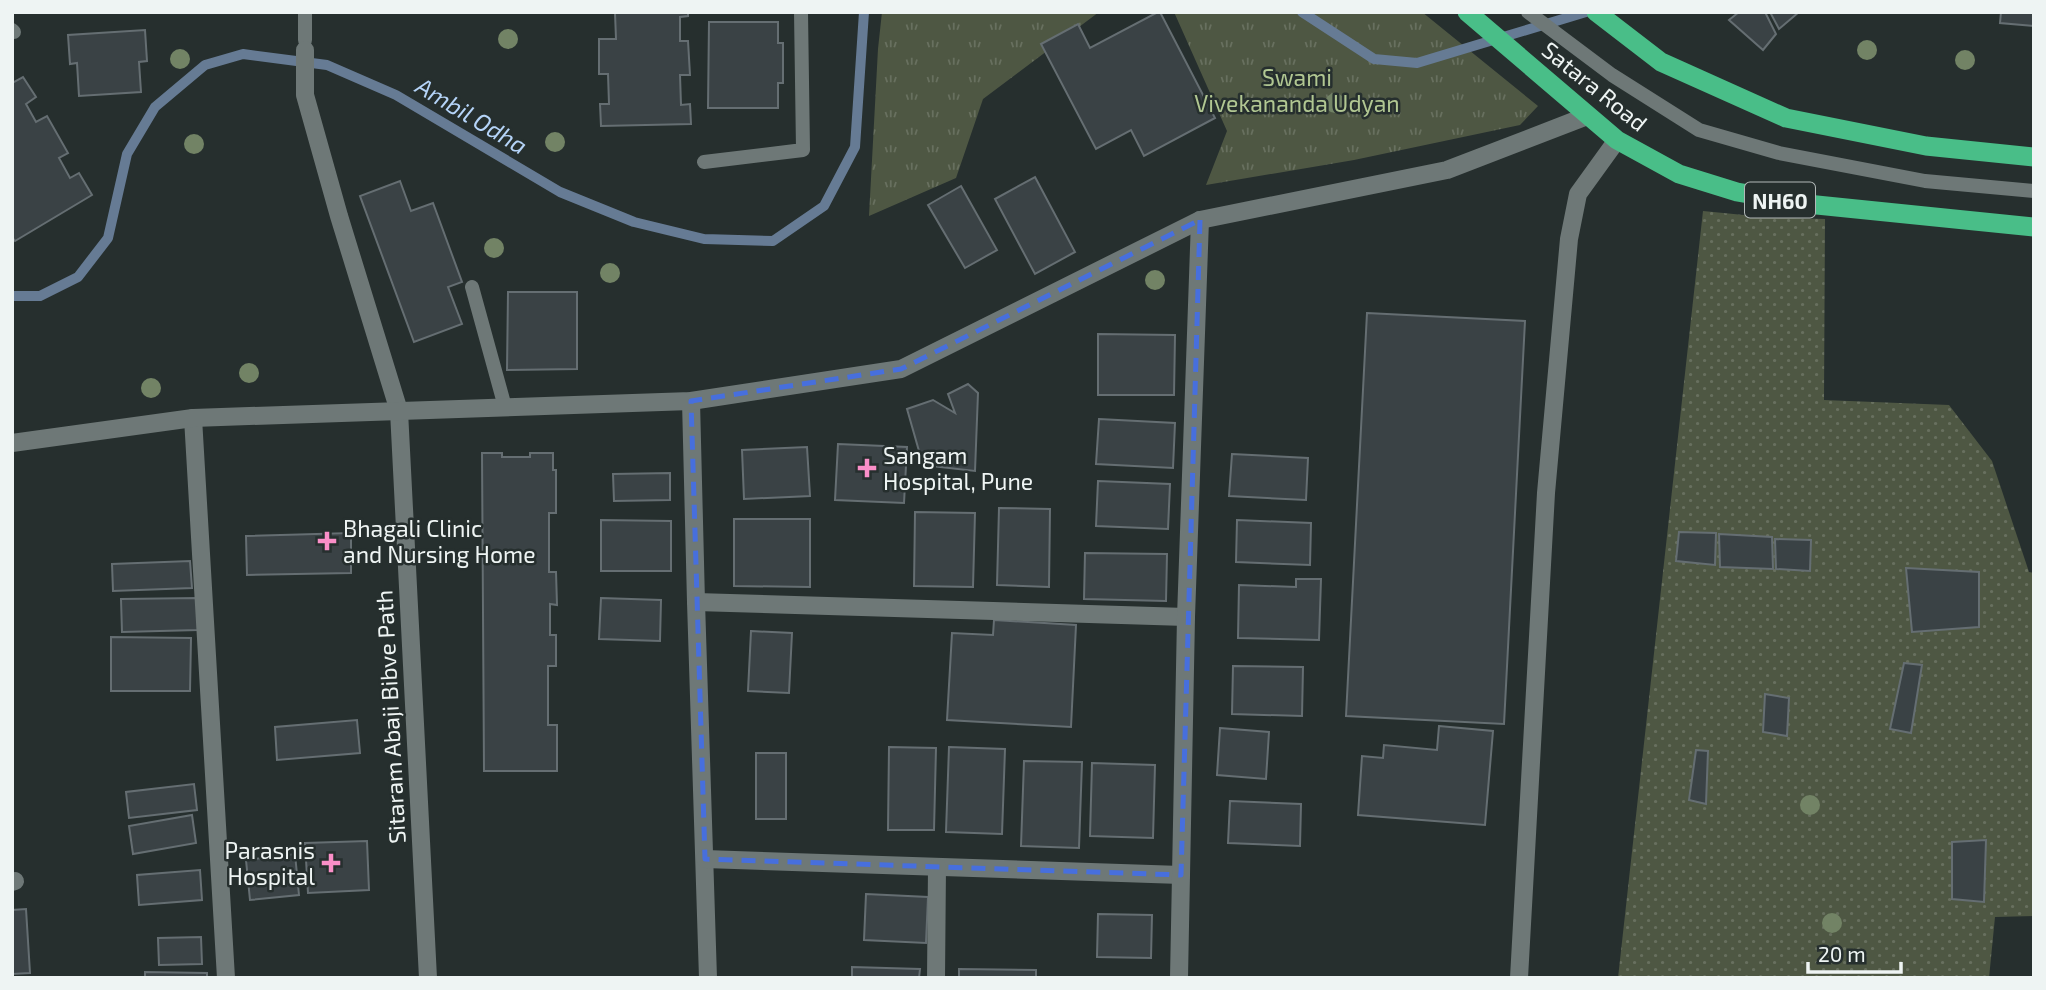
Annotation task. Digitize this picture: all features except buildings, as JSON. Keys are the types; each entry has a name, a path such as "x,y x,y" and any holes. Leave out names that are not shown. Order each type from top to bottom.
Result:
{"highway":[{"name":"Satara Road","path":"1467,12 1617,140 1679,174 1737,192 1807,204 2034,227"},
{"path":"1596,12 1661,62 1786,118 1926,146 2034,157"}],"street":[{"name":"Sitaram Abaji Bibve Path","path":"305,45 305,95 399,411 428,978"},
{"path":"12,443 193,418 691,401 901,369 1199,220 1447,170 1587,116"},
{"path":"1519,978 1546,493 1569,239 1578,194 1617,140"},
{"path":"1179,978 1186,617 1199,220"},
{"path":"691,401 708,978"},
{"path":"193,418 226,978"},
{"path":"696,602 1186,617"},
{"path":"705,859 1181,874"},
{"path":"936,978 937,867"}],"lane":[{"path":"305,12 305,45"},
{"path":"704,162 803,150 801,12"},
{"path":"1528,12 1612,75 1699,130 1779,153 1925,181 2034,191"},
{"path":"472,287 505,407"}],"highlighted area":[{"path":"1200,220 1181,875 705,859 691,401 901,369"}],"green space":[{"path":"882,12 1099,12 983,99 956,178 869,216"},
{"name":"Swami Vivekananda Udyan","path":"1174,12 1422,12 1538,106 1520,125 1354,160 1206,185 1227,131"},
{"path":"1703,211 1825,219 1824,400 1949,405 1992,461 2029,572 2034,573 2034,916 1995,917 1989,978 1618,978"}],"waterway":[{"name":"Ambil Odha","path":"12,296 40,296 78,277 108,238 127,154 155,107 205,65 243,54 327,65 396,95 560,192 634,222 704,239 773,241 824,206 855,147 864,12"},
{"name":"Ambil Odha","path":"1302,12 1374,59 1417,63 1586,12"}],"place":[{"name":"Sangam Hospital, Pune","path":"867,468"},
{"name":"Bhagali Clinic and Nursing Home","path":"327,541"},
{"name":"Parasnis Hospital","path":"331,863"}]}
